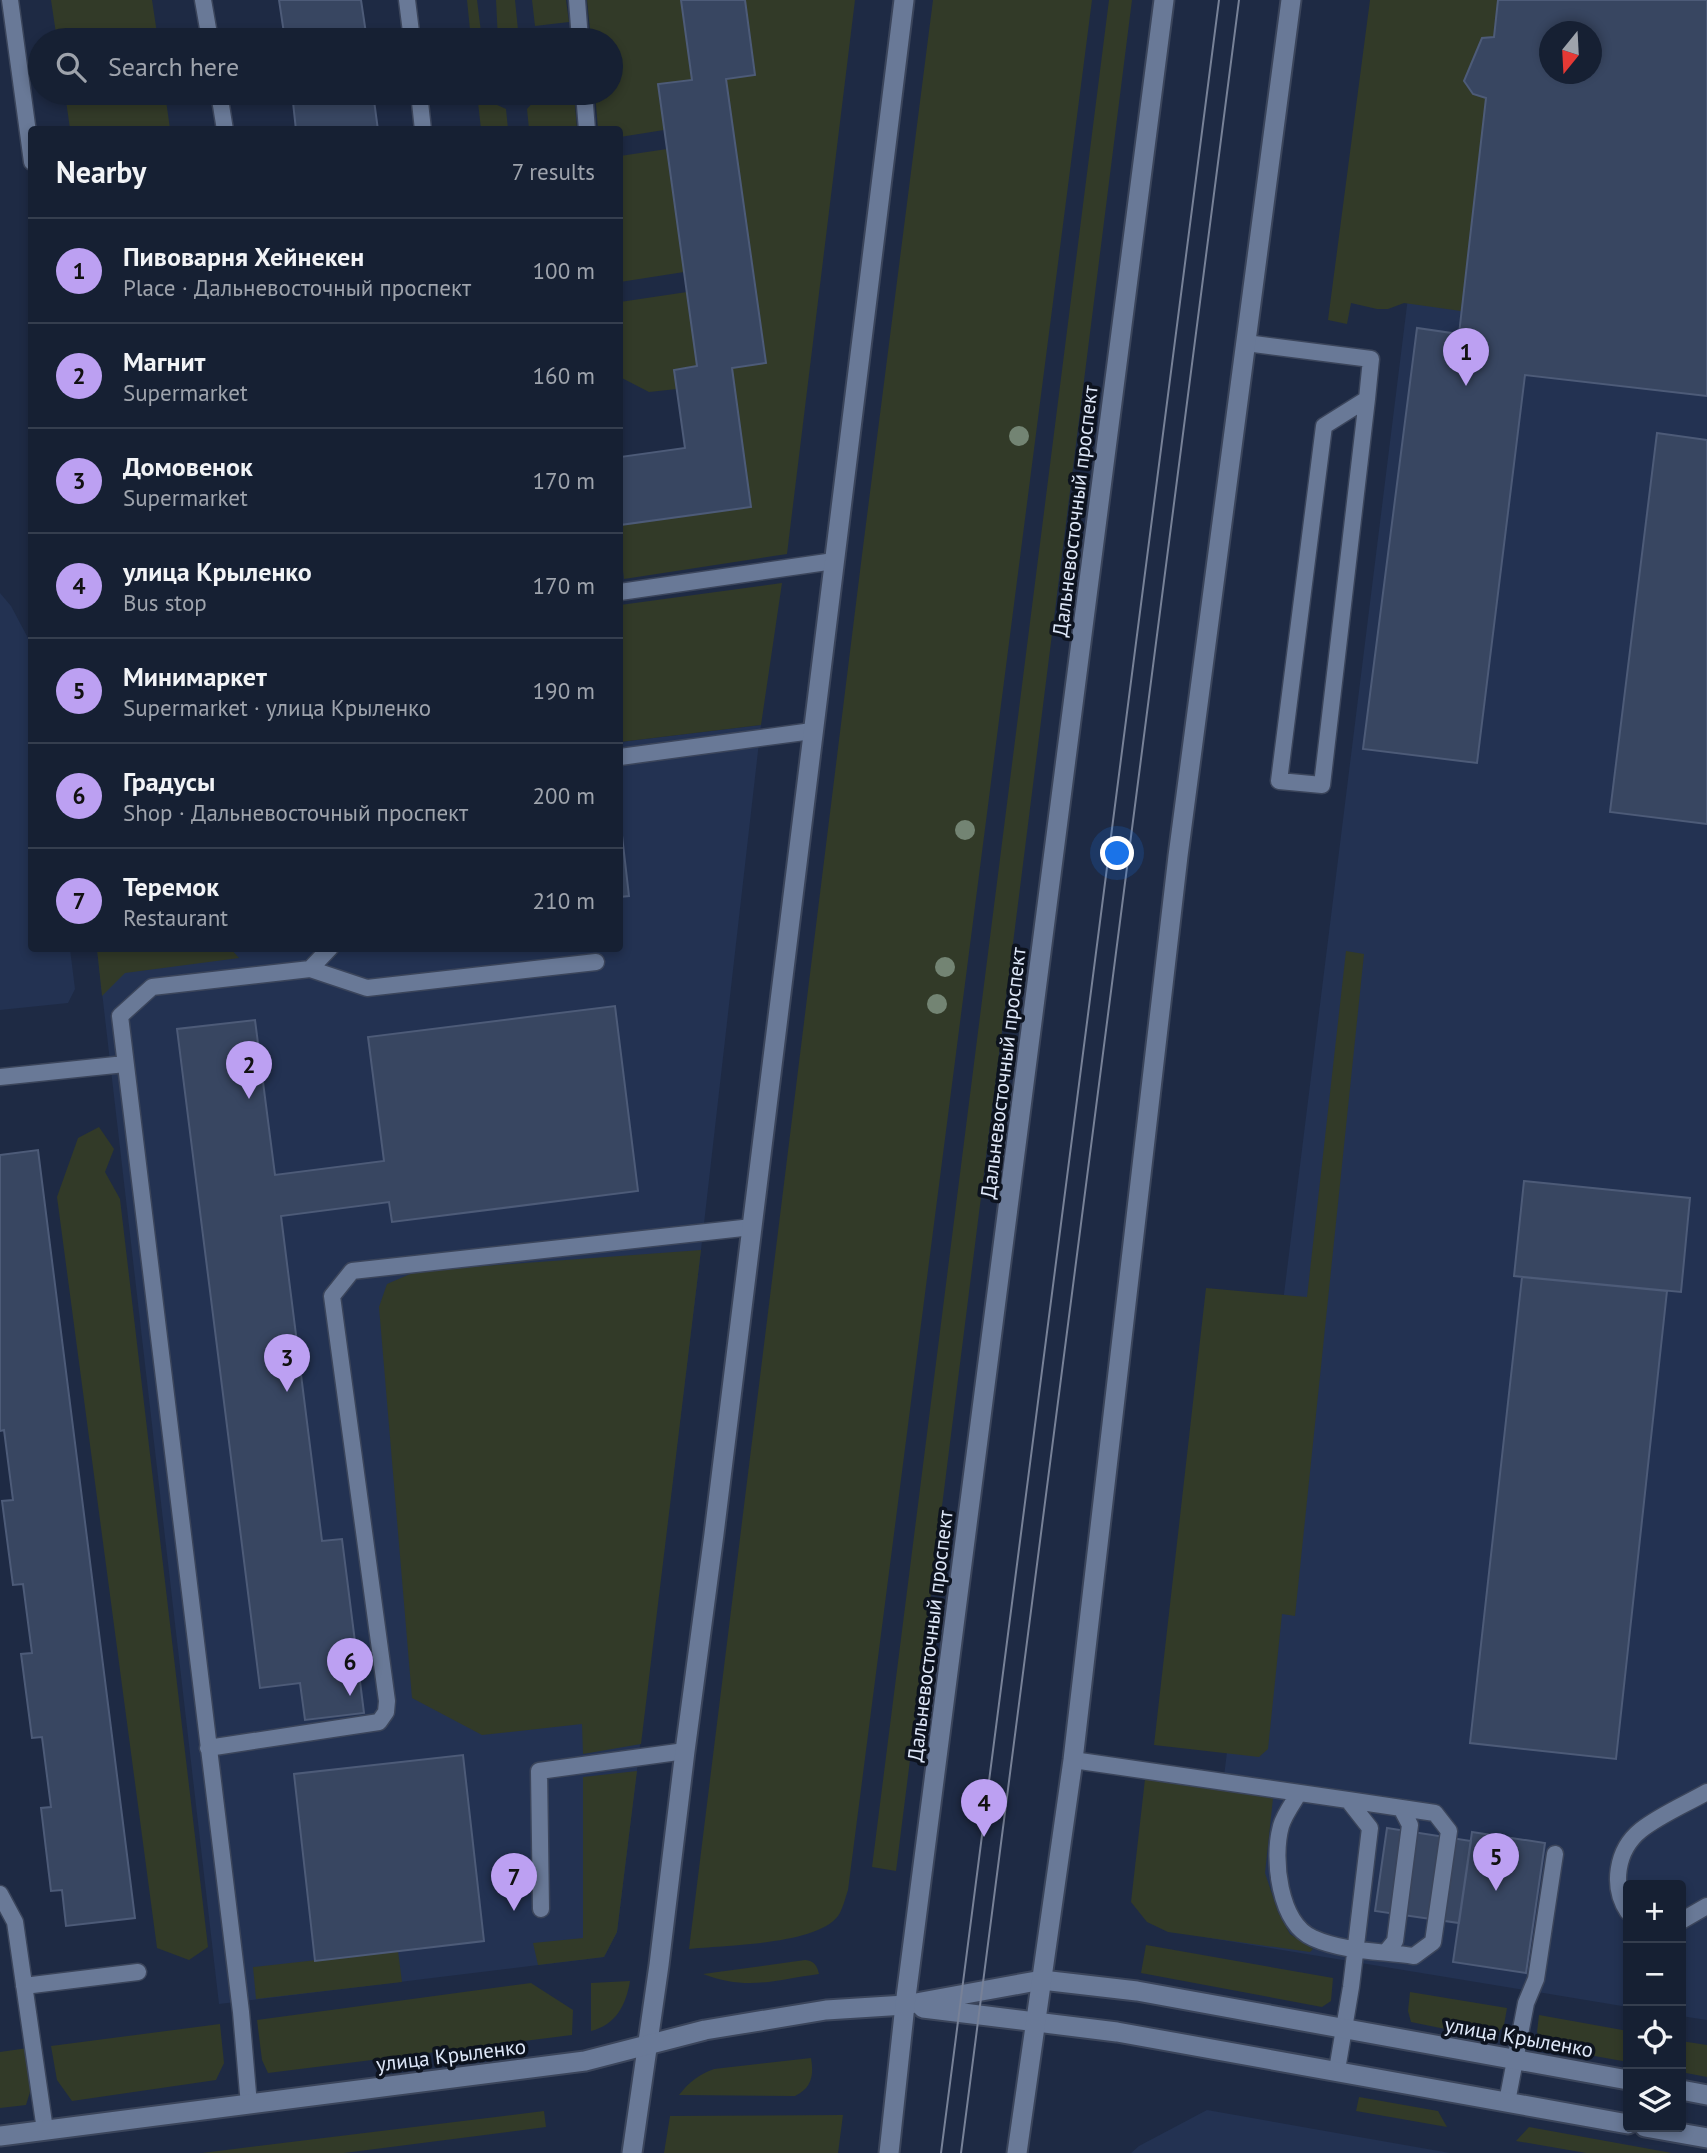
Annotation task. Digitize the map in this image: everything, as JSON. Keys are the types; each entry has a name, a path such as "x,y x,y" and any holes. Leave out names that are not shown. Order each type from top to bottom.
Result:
{"street":[{"path":"632,2153 752,1227 904,0"},
{"name":"Дальневосточный проспект","path":"889,2153 905,2005 1164,0"},
{"path":"1017,2153 1073,1760 1178,856 1291,0"},
{"name":"улица Крыленко","path":"0,2136 585,2060 705,2030 826,2010 905,2005 1042,1980 1124,1989 1623,2079"},
{"name":"улица Крыленко","path":"905,2005 1117,2032 1623,2123"},
{"path":"1686,2091 1707,2095"},
{"path":"1673,2132 1707,2138"}],"lane":[{"path":"10,0 28,133"},
{"path":"203,0 208,28"},
{"path":"407,0 410,28"},
{"path":"577,0 579,28"},
{"path":"221,105 224,126"},
{"path":"420,105 423,126"},
{"path":"585,105 587,126"},
{"path":"1246,343 1371,359 1367,399 1322,785 1279,781 1324,426 1367,399"},
{"path":"623,592 834,561"},
{"path":"623,757 812,731"},
{"path":"310,969 326,952"},
{"path":"249,2105 241,2012 120,1016 152,987 310,969 366,988 596,962"},
{"path":"0,1077 125,1064"},
{"path":"208,1748 379,1722 386,1712 387,1701 332,1296 352,1271 752,1227"},
{"path":"541,1909 538,1772 685,1751"},
{"path":"1073,1760 1348,1800 1435,1813 1449,1831 1433,1942 1414,1956 1332,1945 1310,1937 1293,1918 1284,1899 1276,1858 1281,1825 1299,1793"},
{"path":"1623,1904 1616,1879 1629,1843 1641,1830 1707,1792"},
{"path":"1337,2070 1356,1948 1370,1828 1348,1800"},
{"path":"1386,1952 1395,1941 1410,1825 1401,1808"},
{"path":"1507,2102 1525,2003 1536,1979 1555,1854"},
{"path":"0,1894 15,1922 45,2130"},
{"path":"1686,1918 1707,1906"},
{"path":"24,1986 138,1972"}],"shaded area":[{"path":"1445,0 1707,0 1707,2020 1686,2017 1686,1880 1623,1880 1623,2006 1204,1937"},
{"path":"0,593 11,606 28,638 28,952 70,952 75,989 68,1003 0,1010"},
{"path":"761,725 701,1250 617,1932 604,1957 219,2004 97,952 623,952 623,742"},
{"path":"1207,2110 1450,2153 1131,2153 1139,2146"}],"green space":[{"path":"51,0 152,0 156,28 55,28"},
{"path":"467,0 477,0 480,28 470,28"},
{"path":"496,0 515,0 518,28 497,28"},
{"path":"532,0 566,0 569,22 535,26"},
{"path":"587,0 681,0 692,80 658,84 664,130 623,137 623,126 598,126 596,105 623,105 623,28 590,28"},
{"path":"745,0 855,0 787,554 624,579 623,525 751,506 732,368 766,363 726,79 755,74"},
{"path":"933,0 1092,0 848,1890 838,1916 827,1926 810,1933 769,1942 689,1949 862,555"},
{"path":"1109,0 1132,0 896,1871 872,1867"},
{"path":"1370,0 1498,0 1494,37 1482,38 1465,81 1473,94 1486,98 1461,311 1404,303 1388,309 1377,309 1351,303 1347,324 1328,320"},
{"path":"67,105 167,105 170,126 70,126"},
{"path":"478,105 497,105 506,109 508,126 481,126"},
{"path":"531,105 575,105 577,126 529,126 527,109"},
{"path":"667,149 684,272 623,282 623,156"},
{"path":"687,292 697,366 674,370 677,389 649,392 623,379 623,302"},
{"path":"782,583 761,725 623,742 623,605"},
{"path":"1346,951 1364,954 1295,1616 1282,1614 1268,1749 1259,1757 1154,1745 1206,1288 1307,1297"},
{"path":"97,952 234,952 239,958 125,973 102,996"},
{"path":"99,1127 114,1149 105,1172 120,1199 208,1947 189,1960 157,1948 57,1197 78,1138"},
{"path":"701,1250 641,1744 583,1754 582,1724 482,1735 412,1698 379,1307 387,1284 417,1271"},
{"path":"637,1771 617,1932 604,1957 538,1965 533,1943 583,1938 583,1777"},
{"path":"1145,1779 1273,1798 1265,1873 1278,1912 1290,1934 1313,1949 1310,1952 1168,1932 1147,1922 1131,1902"},
{"path":"1146,1945 1333,1978 1331,2001 1322,2007 1141,1973"},
{"path":"398,1951 402,1982 256,1999 253,1967"},
{"path":"805,1960 815,1964 819,1974 747,1983 703,1974"},
{"path":"630,1981 626,1998 618,2013 607,2024 591,2031 591,1983"},
{"path":"531,1983 573,2010 572,2035 268,2073 262,2060 257,2020"},
{"path":"1410,1992 1507,2008 1504,2025 1494,2039 1411,2022 1408,2011"},
{"path":"1539,2015 1623,2030 1623,2061 1544,2047 1537,2032"},
{"path":"220,2024 224,2063 216,2080 72,2101 57,2080 51,2046"},
{"path":"1686,2042 1707,2045 1707,2077 1686,2073"},
{"path":"28,2048 33,2082 26,2105 0,2108 0,2052"},
{"path":"811,2058 812,2070 808,2085 795,2096 679,2095 694,2079 714,2069"},
{"path":"1359,2097 1438,2111 1447,2127 1356,2111"},
{"path":"544,2111 546,2127 344,2153 202,2153"},
{"path":"843,2115 838,2153 664,2153 670,2116"},
{"path":"1529,2127 1672,2153 1586,2153 1516,2141"}],"building":[{"path":"279,0 361,0 365,28 283,28"},
{"path":"681,0 745,0 755,75 726,79 766,363 732,368 751,507 623,525 623,457 685,448 674,370 697,366 658,84 692,80"},
{"path":"1498,0 1707,0 1707,396 1525,375 1477,763 1363,749 1417,328 1459,334 1486,98 1473,94 1464,81 1482,38 1494,37"},
{"path":"293,105 375,105 377,126 296,126"},
{"path":"1657,433 1707,440 1707,824 1610,812"},
{"path":"623,844 629,896 623,897"},
{"path":"615,1006 638,1191 392,1222 389,1202 281,1216 322,1541 342,1539 364,1713 305,1720 300,1683 260,1688 177,1029 255,1020 275,1175 384,1161 368,1037"},
{"path":"38,1150 135,1918 66,1926 62,1890 51,1891 41,1808 51,1807 42,1737 32,1738 21,1654 32,1653 23,1584 13,1585 2,1501 13,1500 4,1430 0,1431 0,1155"},
{"path":"1524,1181 1690,1198 1681,1292 1514,1276"},
{"path":"1522,1277 1667,1291 1616,1759 1470,1743"},
{"path":"463,1755 484,1941 315,1961 294,1774"},
{"path":"1387,1828 1471,1841 1459,1923 1375,1911"},
{"path":"1472,1832 1545,1843 1526,1973 1453,1962"}],"tram line":[{"path":"941,2153 1219,0"},
{"path":"961,2153 1239,0"}],"place":[{"name":"Пивоварня Хейнекен","path":"1466,386"},
{"name":"Магнит","path":"249,1099"},
{"name":"Домовенок","path":"287,1392"},
{"name":"Градусы","path":"350,1696"},
{"name":"улица Крыленко","path":"984,1837"},
{"name":"Минимаркет","path":"1496,1891"},
{"name":"Теремок","path":"514,1911"}]}
